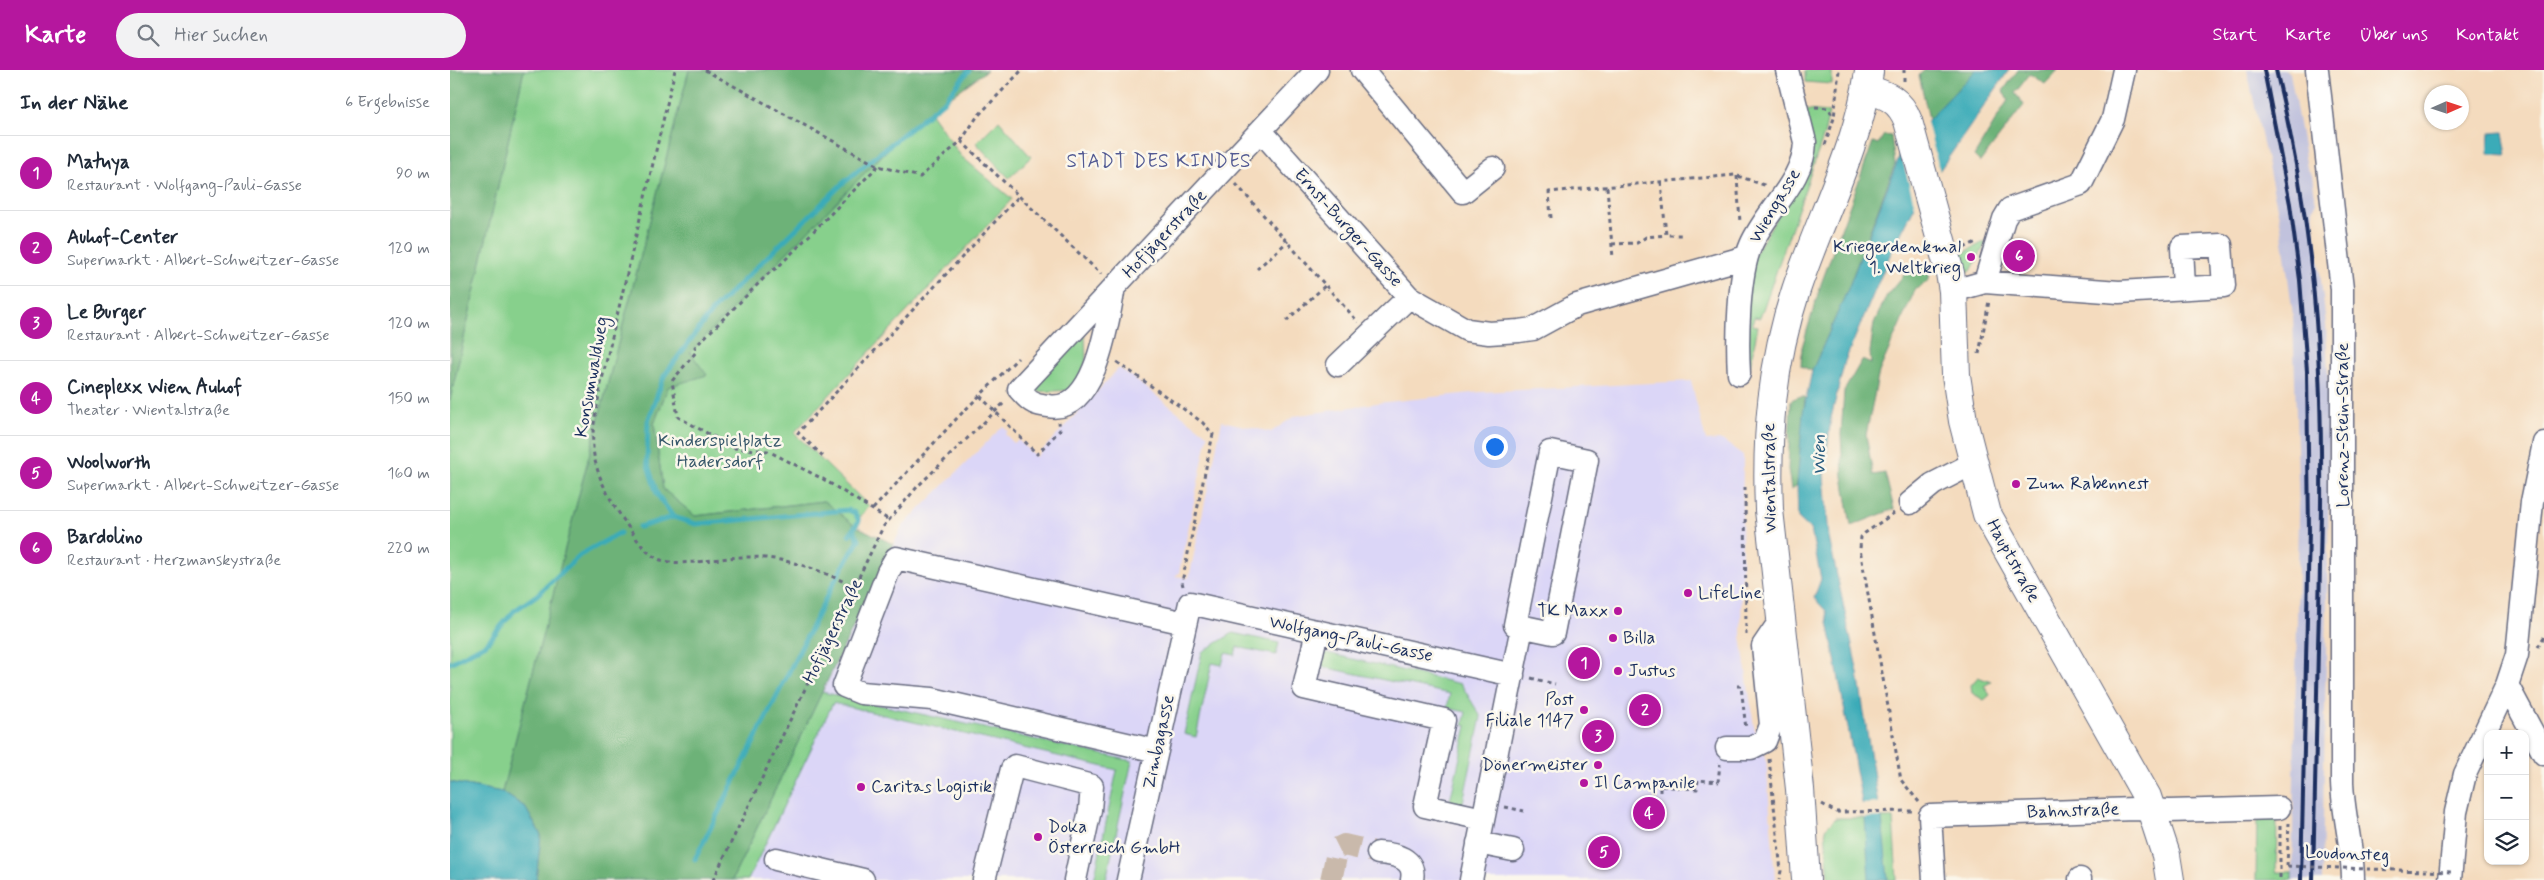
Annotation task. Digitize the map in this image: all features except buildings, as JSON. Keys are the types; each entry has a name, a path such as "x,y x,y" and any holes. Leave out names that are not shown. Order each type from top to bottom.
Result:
{"main road":[{"name":"Hauptstraße","path":"1868,79 1899,102 1908,121 1935,216 1953,291 1957,382 1972,464 1987,514 1996,534 2154,811 2166,855 2170,880"},
{"name":"Wientalstraße","path":"1806,880 1801,797 1769,510 1767,465 1770,402 1775,371 1796,290 1854,133 1868,79"}],"street":[{"name":"Hofjägerstraße","path":"1114,287 1102,351 1089,380 1075,399 1057,407 1033,403 1019,389 1114,287 1224,171 1261,130 1318,70"},
{"path":"1362,70 1463,192 1493,168"},
{"name":"Wiengasse","path":"1739,374 1737,342 1749,250 1801,163 1804,154 1805,142 1787,70"},
{"path":"1987,288 2006,213 2017,206 2082,184 2113,119 2124,70"},
{"name":"Lorenz-Stein-Straße","path":"2317,70 2342,289 2344,503 2342,782 2343,807 2352,849 2353,880"},
{"name":"Ernst-Burger-Gasse","path":"1261,130 1409,297 1338,365"},
{"path":"1409,297 1467,330 1489,333 1519,331 1533,329 1577,305 1749,250"},
{"path":"1953,291 1987,288 2119,292 2184,288"},
{"path":"2450,876 2456,812 2465,774 2507,685 2517,654 2532,502 2544,443"},
{"path":"1550,452 1587,460 1552,633 1522,627 1516,625 1550,452"},
{"path":"1910,503 1934,484 1972,464"},
{"name":"Wolfgang-Pauli-Gasse","path":"1157,751 932,699 860,693 844,686 888,572 896,558 1187,613 1316,631 1513,675"},
{"name":"Zimbagasse","path":"1128,880 1187,613"},
{"path":"1728,748 1752,748 1765,741 1771,725 1763,646 1780,621"},
{"path":"1471,880 1522,627"},
{"path":"1316,631 1304,688 1444,720 1425,806 1484,820"},
{"path":"2507,685 2544,754"},
{"path":"984,880 1012,769 1016,766 1092,786 1090,810 1076,880"},
{"name":"Bahnstraße","path":"1920,813 2134,809 2284,814"},
{"path":"1920,813 1934,880"},
{"path":"1478,844 1513,850"},
{"path":"1378,853 1405,859 1410,865 1412,880"},
{"path":"776,859 863,880"}],"path":[{"name":"Konsumwaldweg","path":"675,70 612,336 593,434 598,473 607,492 648,552 669,561 767,558 794,562 831,575 854,587"},
{"path":"705,70 878,166 920,177 961,141 977,116 1022,70"},
{"path":"961,141 1098,269"},
{"path":"878,166 695,347 696,352 672,381 678,417 734,448 768,451 823,479 889,520"},
{"path":"1224,171 1370,335"},
{"path":"1737,176 1741,234 1749,250"},
{"path":"1551,218 1549,192 1737,176 1783,193"},
{"path":"1661,182 1666,235"},
{"path":"1607,187 1613,258"},
{"path":"823,456 798,433 1019,196"},
{"path":"1612,244 1637,243 1646,237 1683,234"},
{"path":"1257,269 1288,241"},
{"path":"1094,279 1106,266"},
{"path":"1286,321 1326,285"},
{"path":"1978,357 1987,288"},
{"path":"1102,351 1202,422 1213,434 1182,582 1187,613"},
{"path":"873,509 1020,356"},
{"path":"980,396 1037,454 1060,430 1057,407"},
{"name":"Hofjägerstraße","path":"713,880 854,587 889,520 918,486 995,411"},
{"path":"1910,503 1865,533 1861,537 1860,549 1901,780 1920,813"},
{"path":"1513,675 1555,684"},
{"path":"1737,686 1741,686 1747,737"},
{"path":"1660,792 1660,786 1697,789 1698,780 1718,782"},
{"path":"1836,812 1920,813"},
{"path":"2280,880 2284,814"},
{"name":"Loudonsteg","path":"2284,814 2287,866 2450,876"}],"shaded area":[{"path":"2247,70 2284,70 2290,73 2307,168 2312,175 2316,203 2313,210 2326,324 2330,430 2322,880 2292,880 2299,515 2293,315 2281,226"},
{"path":"1118,369 1121,369 1208,435 1179,573 1175,576 1189,578 1222,421 1271,432 1295,416 1377,403 1481,392 1691,381 1706,441 1722,440 1743,455 1741,636 1754,727 1766,758 1775,880 732,880 902,527 1003,426 1008,431 1005,434 1014,443 1018,440 1036,457"}],"green space":[{"path":"450,70 524,70 450,400"},
{"path":"524,70 689,70 502,792 450,782 450,400"},
{"path":"689,70 987,70 930,112 896,141 690,352 707,375 668,387 654,424 663,489 695,516 824,501 854,525 893,544 732,880 536,880 541,835 525,807 502,792"},
{"path":"1805,70 1832,70 1832,84 1805,82"},
{"path":"1925,70 1976,70 1929,119 1919,75"},
{"path":"2018,70 2058,70 2045,84 2030,74 2015,93 2024,105 1980,162 1974,156 2008,100 2003,91"},
{"path":"1805,110 1829,112 1824,135 1760,318 1754,317 1752,325 1758,326 1747,380 1742,340 1754,256 1793,189"},
{"name":"Kinderspielplatz Hadersdorf","path":"930,112 961,156 1012,199 794,433 869,506 854,525 823,501 695,516 663,489 654,424 668,387 690,352 896,141"},
{"path":"999,120 1031,157 1009,178 976,143"},
{"path":"1884,135 1891,136 1895,164 1848,289 1812,371 1801,366 1802,347 1821,284 1873,142 1878,144"},
{"path":"1984,242 1986,243 1971,271 1965,271 1961,254"},
{"path":"1930,265 1929,280 1915,290 1879,372 1866,435 1873,475 1885,473 1894,509 1851,526 1843,476 1841,434 1844,391 1862,360 1871,364 1870,352 1874,323 1887,295 1909,269"},
{"path":"1085,335 1086,361 1075,390 1034,392 1031,382"},
{"path":"1805,397 1797,485 1791,490 1788,469 1791,400"},
{"path":"1233,633 1279,643 1276,655 1237,647 1235,655 1225,653 1222,665 1212,663 1196,737 1184,734 1202,652"},
{"path":"1318,651 1461,684 1481,717 1462,807 1450,801 1467,726 1463,725 1466,712 1447,708 1450,694 1319,666"},
{"path":"1978,677 1991,682 1984,686 1990,695 1984,700 1972,693 1971,685"},
{"path":"822,692 1132,761 1106,880 1094,880 1117,770 833,703 748,880 732,880"},
{"path":"1836,818 1893,818 1897,880 1829,880 1825,829"},
{"path":"2277,818 2276,872 2292,872 2292,880 2256,880 2257,819"}],"water":[{"name":"Wien","path":"1976,70 2009,70 1915,206 1890,255 1845,361 1831,418 1824,475 1829,538 1858,673 1878,804 1882,818 1888,880 1869,880 1865,818 1826,611 1814,598 1821,579 1811,530 1798,518 1797,485 1803,413 1812,371 1848,289 1901,152 1929,119"},
{"path":"2503,132 2507,155 2488,154 2490,133"},
{"path":"450,782 502,792 525,807 541,835 536,880 450,880"}],"pier":[{"path":"1926,118 1940,172 1916,210 1900,150"},
{"path":"1881,803 1885,817 1863,818 1860,804"}],"waterway":[{"path":"673,517 657,494 647,462 648,421 664,376 712,311 842,184 945,100 969,70"},
{"path":"639,527 673,517 696,524 848,510 855,513 859,521 849,535"},
{"path":"695,859 833,584 859,540 853,529"},
{"path":"450,663 486,644 514,611 537,595 580,555 620,533"}],"tunnel":[{"path":"1331,880 1338,848 1344,845 1378,853"}],"railway":[{"path":"2264,70 2290,204 2300,280 2307,371 2309,530 2301,880"},
{"path":"2276,70 2296,163 2306,226 2319,361 2321,524 2313,880"}],"place":[{"name":"Bardolino","path":"2019,256"},
{"name":"Kriegerdenkmal 1. Weltkrieg","path":"1971,257"},
{"name":"Zum Rabennest","path":"2016,484"},
{"name":"LifeLine","path":"1688,593"},
{"name":"TK Maxx","path":"1618,611"},
{"name":"Billa","path":"1613,638"},
{"name":"Matuya","path":"1584,663"},
{"name":"Justus","path":"1618,671"},
{"name":"Post Filiale 1147","path":"1584,710"},
{"name":"Auhof-Center","path":"1645,710"},
{"name":"Le Burger","path":"1598,736"},
{"name":"Dönermeister","path":"1598,765"},
{"name":"Il Campanile","path":"1584,783"},
{"name":"Caritas Logistik","path":"861,787"},
{"name":"Cineplexx Wien Auhof","path":"1649,813"},
{"name":"Doka Österreich GmbH","path":"1038,837"},
{"name":"Woolworth","path":"1604,852"}],"district":[{"name":"STADT DES KINDES","path":"1159,161"}]}
